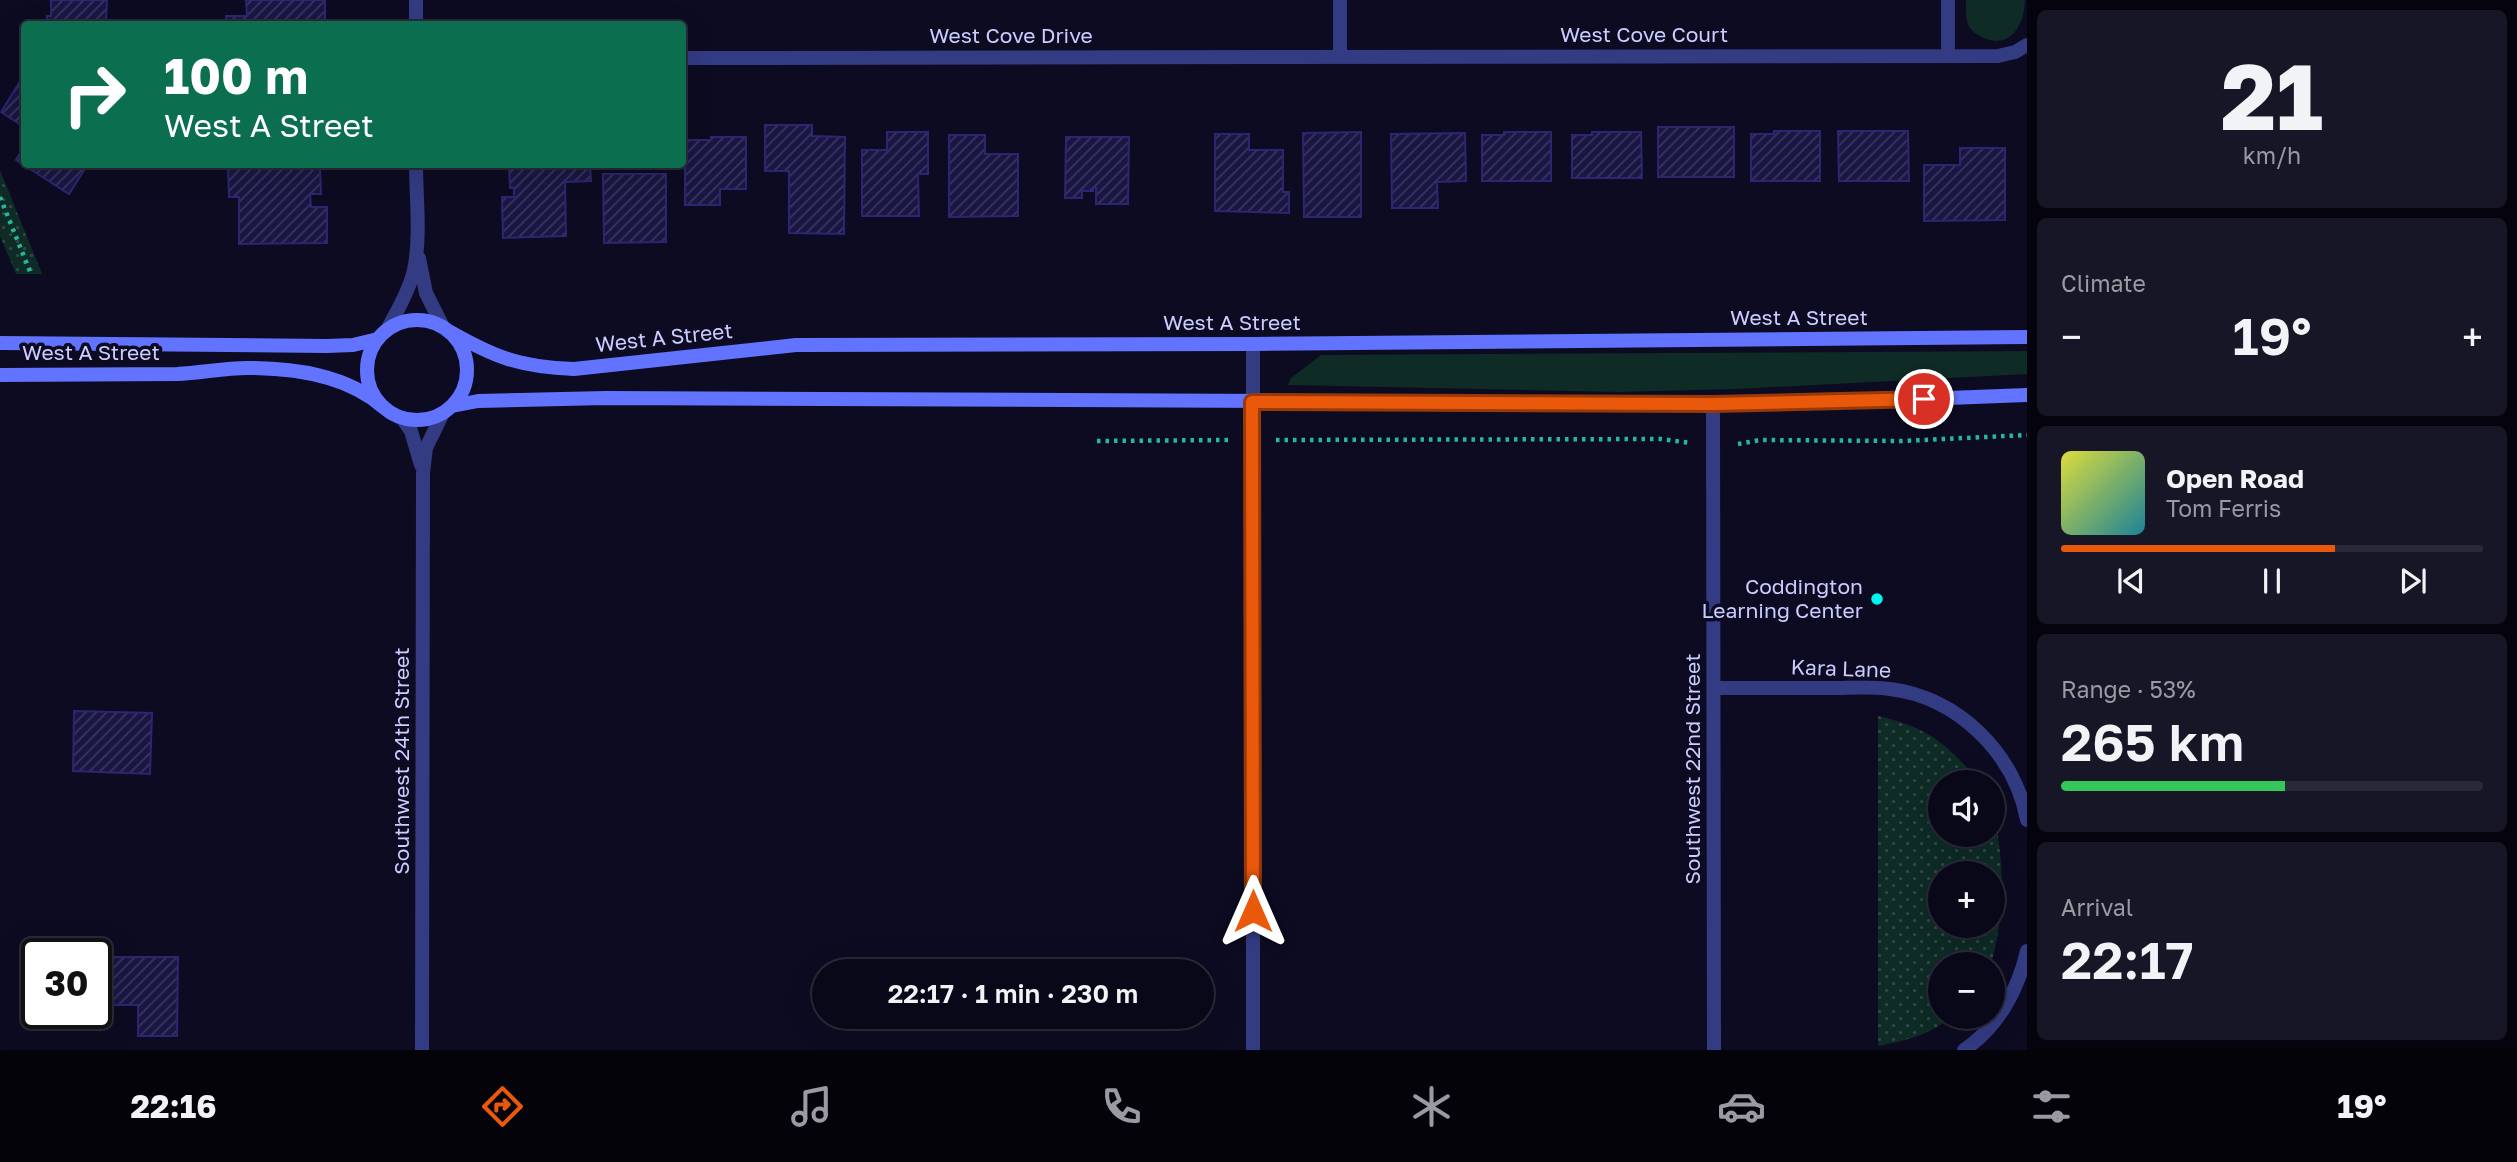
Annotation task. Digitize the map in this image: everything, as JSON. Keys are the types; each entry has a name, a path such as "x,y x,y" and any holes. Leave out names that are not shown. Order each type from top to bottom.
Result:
{"main road":[{"path":"447,410 462,393 467,376 466,359 460,343 445,329 430,322 415,320 400,323 383,335 371,352 367,366 369,381 374,395 383,407 402,418 416,420 430,418 478,401 606,398 1713,404 2027,395"},
{"name":"West A Street","path":"445,329 486,353 512,362 539,368 574,369 796,345 2027,337"},
{"name":"West A Street","path":"0,343 327,346 353,345 383,335"},
{"name":"West A Street","path":"0,375 279,369 348,383 383,407"}],"street":[{"path":"416,0 416,21"},
{"path":"1340,0 1340,56"},
{"path":"1948,0 1948,55"},
{"name":"West Cove Court","path":"1340,56 1998,56 2015,52 2027,45"},
{"name":"West Cove Drive","path":"686,58 1340,56"},
{"path":"383,335 406,293 414,270 416,168"},
{"path":"416,247 426,293 445,329"},
{"path":"1253,344 1254,1050"},
{"name":"Southwest 22nd Street","path":"1713,404 1714,1050"},
{"name":"Southwest 24th Street","path":"422,1050 423,473 426,448 447,410"},
{"name":"Southwest 24th Street","path":"402,418 418,448 423,473"},
{"name":"Kara Lane","path":"1714,688 1891,689 1926,698 1956,713 1984,736 2008,767 2024,804 2027,820"},
{"path":"1964,1050 1975,1043 2000,1014 2021,977 2027,951"}],"path":[{"path":"0,197 31,274"},
{"path":"1742,444 1760,440 1902,441 2027,435"},
{"path":"1097,441 1661,439 1676,443"}],"green space":[{"path":"1966,0 2025,0 2023,16 2012,35 1998,41 1990,40 1974,32 1968,25"},
{"path":"0,170 42,274 16,274 0,236"},
{"path":"2027,351 2027,374 1737,389 1618,392 1288,385 1291,378 1321,355"},
{"path":"1878,716 1923,731 1956,756 1969,770 1928,770 1928,847 1999,847 2001,861 1928,861 1928,938 1997,938 1994,952 1928,952 1928,1029 1933,1029 1878,1046"}],"building":[{"path":"51,0 107,0 106,20 47,21 47,16 51,16"},
{"path":"246,0 325,0 325,21 226,21 226,16 247,16"},
{"path":"21,80 21,125 1,112"},
{"path":"765,125 812,125 812,136 845,137 844,234 789,233 789,171 765,171"},
{"path":"1658,127 1734,127 1734,177 1658,177"},
{"path":"1774,131 1820,131 1820,181 1751,181 1751,134 1774,134"},
{"path":"1838,131 1908,131 1909,181 1839,181"},
{"path":"887,132 928,132 928,174 918,174 919,216 862,216 862,150 887,150"},
{"path":"1361,132 1361,217 1304,217 1303,133"},
{"path":"1504,132 1551,132 1551,181 1482,181 1482,135 1504,135"},
{"path":"1592,132 1641,132 1642,178 1572,178 1572,135 1592,135"},
{"path":"1465,133 1466,181 1437,182 1438,208 1392,208 1391,134"},
{"path":"1215,134 1249,134 1249,150 1283,150 1283,192 1289,192 1289,213 1215,211"},
{"path":"949,135 985,135 985,154 1018,154 1018,216 949,217"},
{"path":"711,137 746,137 746,189 720,189 720,205 685,205 686,140 711,140"},
{"path":"1066,137 1129,137 1128,204 1096,204 1096,188 1093,188 1093,191 1082,191 1082,198 1065,198"},
{"path":"1960,148 2005,148 2005,220 1924,221 1924,165 1960,165"},
{"path":"28,168 85,168 69,194"},
{"path":"228,168 320,168 321,194 310,194 311,207 327,207 327,243 239,244 239,197 229,197"},
{"path":"509,168 590,168 591,181 565,182 566,236 503,238 502,197 514,197 514,188 510,188"},
{"path":"603,174 666,174 666,242 604,243"},
{"path":"74,711 152,713 150,774 73,771"},
{"path":"112,957 178,957 177,1036 138,1036 138,1005 112,1005"}],"place":[{"name":"Coddington Learning Center","path":"1877,599"}],"route":[{"path":"1253,911 1252,402 1713,404 1924,399"}]}
